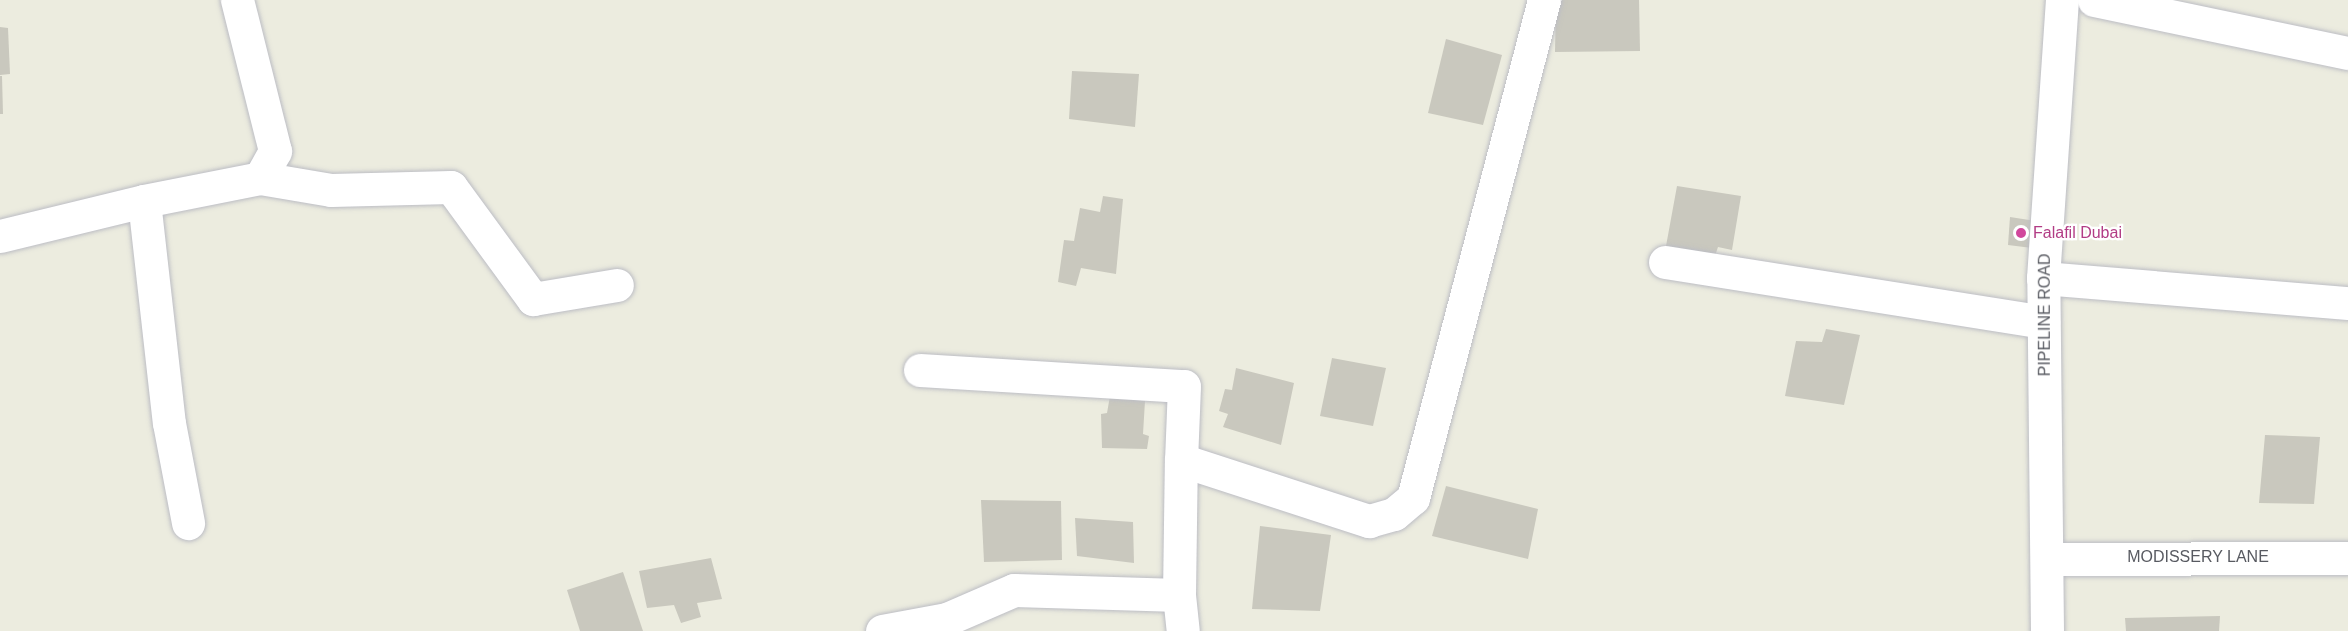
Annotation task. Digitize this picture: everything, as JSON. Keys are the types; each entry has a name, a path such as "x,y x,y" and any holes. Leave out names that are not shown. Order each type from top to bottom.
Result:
{"street":[{"path":"237,0 275,151 260,178"},
{"path":"1181,460 1369,521 1394,514 1413,498 1544,0"},
{"name":"PIPELINE ROAD","path":"2047,631 2049,559 2043,278 2062,0"},
{"path":"2094,0 2348,53"},
{"path":"0,236 144,201 260,178 331,190 451,187 533,299 617,285"},
{"path":"144,201 169,423 188,523"},
{"path":"1665,262 2043,321"},
{"path":"2043,278 2348,303"},
{"path":"920,370 1184,386 1179,595 1182,631"},
{"name":"MODISSERY LANE","path":"2049,559 2348,558"},
{"path":"882,631 947,619 1014,590 1179,595"}],"building":[{"path":"1556,0 1639,0 1640,51 1555,52"},
{"path":"0,27 8,28 10,74 0,75"},
{"path":"1446,39 1502,55 1483,125 1428,113"},
{"path":"1072,71 1139,74 1135,127 1069,119"},
{"path":"0,76 2,76 3,114 0,114"},
{"path":"1677,186 1741,196 1732,250 1718,247 1714,259 1666,246"},
{"path":"1103,196 1123,199 1116,274 1081,268 1076,286 1058,282 1064,240 1074,241 1080,208 1100,212"},
{"name":"Falafil Dubai","path":"2010,217 2036,221 2032,248 2008,245"},
{"path":"1826,329 1860,335 1844,405 1785,396 1796,341 1822,342"},
{"path":"1332,358 1386,368 1373,426 1320,416"},
{"path":"1236,368 1294,383 1281,445 1223,427 1228,414 1219,411 1225,389 1232,390"},
{"path":"1110,396 1145,401 1143,434 1149,436 1147,449 1102,448 1101,414 1107,413"},
{"path":"2265,435 2320,437 2314,504 2259,503"},
{"path":"1446,486 1538,509 1528,559 1432,536"},
{"path":"981,500 1061,501 1062,560 984,562"},
{"path":"1075,518 1133,522 1134,563 1077,556"},
{"path":"1260,526 1331,535 1320,611 1252,609"},
{"path":"711,558 722,599 697,603 701,617 681,623 674,605 647,608 639,571"},
{"path":"623,572 643,631 580,631 567,590"},
{"path":"2220,616 2219,631 2126,631 2125,618"}],"place":[{"name":"Falafil Dubai","path":"2021,233"}]}
